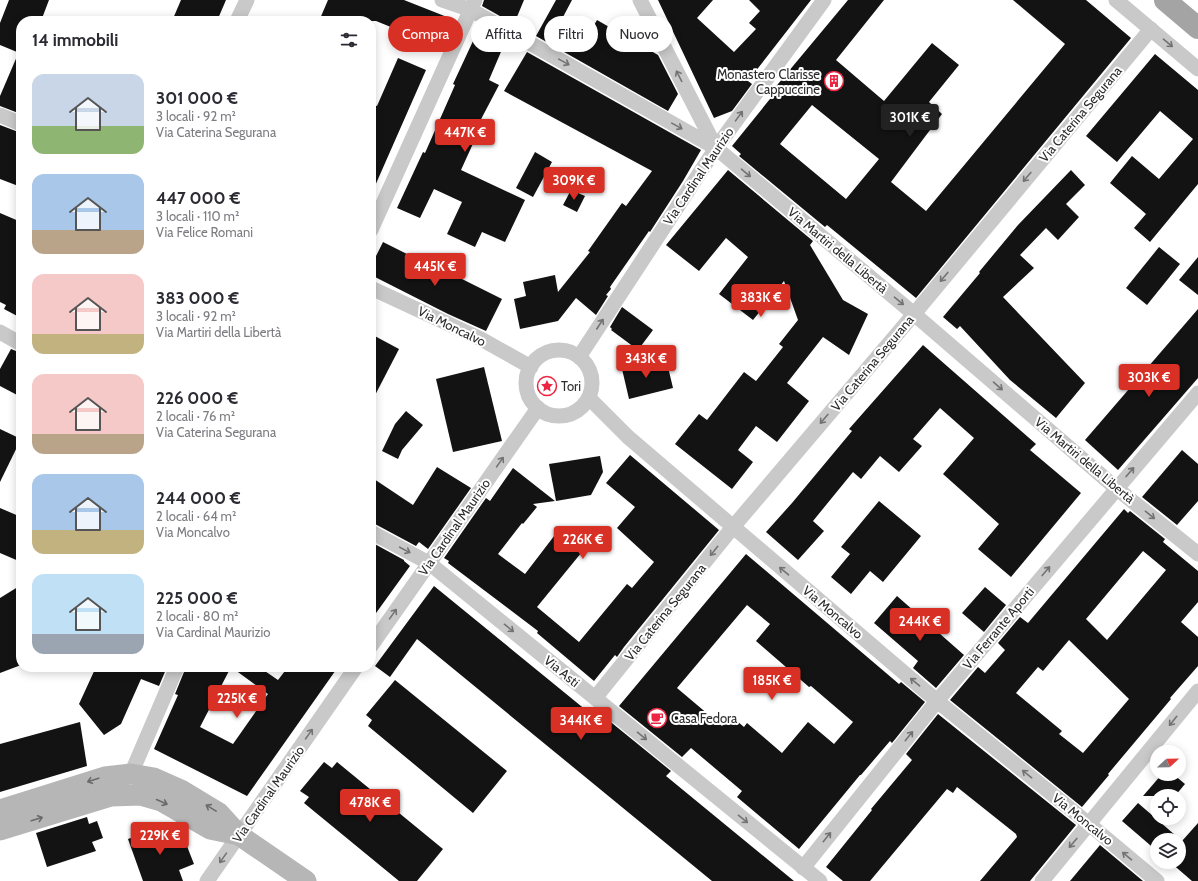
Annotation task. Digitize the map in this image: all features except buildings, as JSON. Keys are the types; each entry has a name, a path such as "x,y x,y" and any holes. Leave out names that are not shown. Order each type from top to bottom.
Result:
{"main road":[{"path":"1165,0 1198,28"}],"street":[{"path":"239,16 247,0"},
{"name":"Via Martiri della Libertà","path":"442,0 473,5 716,148 914,314 1116,488 1198,554"},
{"path":"640,0 716,148"},
{"name":"Via Cardinal Maurizio","path":"579,357 716,148 824,0"},
{"path":"1116,0 1198,69"},
{"path":"376,219 473,5"},
{"name":"Via Caterina Segurana","path":"595,698 733,527 914,314 1151,29"},
{"path":"0,114 16,122"},
{"name":"Via Moncalvo","path":"376,290 481,339 531,367"},
{"path":"0,332 16,341"},
{"path":"562,350 579,357 588,367 592,377 592,388 589,398 582,408 573,414 562,416 550,415 538,408 532,402 527,392 526,382 528,371 533,362 541,355 551,351 562,350"},
{"name":"Via Ferrante Aporti","path":"803,868 937,701 1198,393"},
{"name":"Via Moncalvo","path":"589,398 628,438 937,701 1157,881"},
{"name":"Via Cardinal Maurizio","path":"376,639 538,408"},
{"name":"Via Asti","path":"376,535 429,563 820,881"},
{"path":"131,774 175,672"},
{"name":"Via Cardinal Maurizio","path":"206,881 353,672"},
{"path":"1042,881 1198,691"},
{"path":"0,810 105,777 131,774 154,778 181,790 219,813 239,835 306,881"},
{"path":"0,830 112,796 140,795 161,801 210,829 239,835"}],"place":[{"name":"Monastero Clarisse Cappuccine","path":"834,81"},
{"name":"Tori","path":"547,386"},
{"name":"Casa Fedora","path":"657,718"}]}
